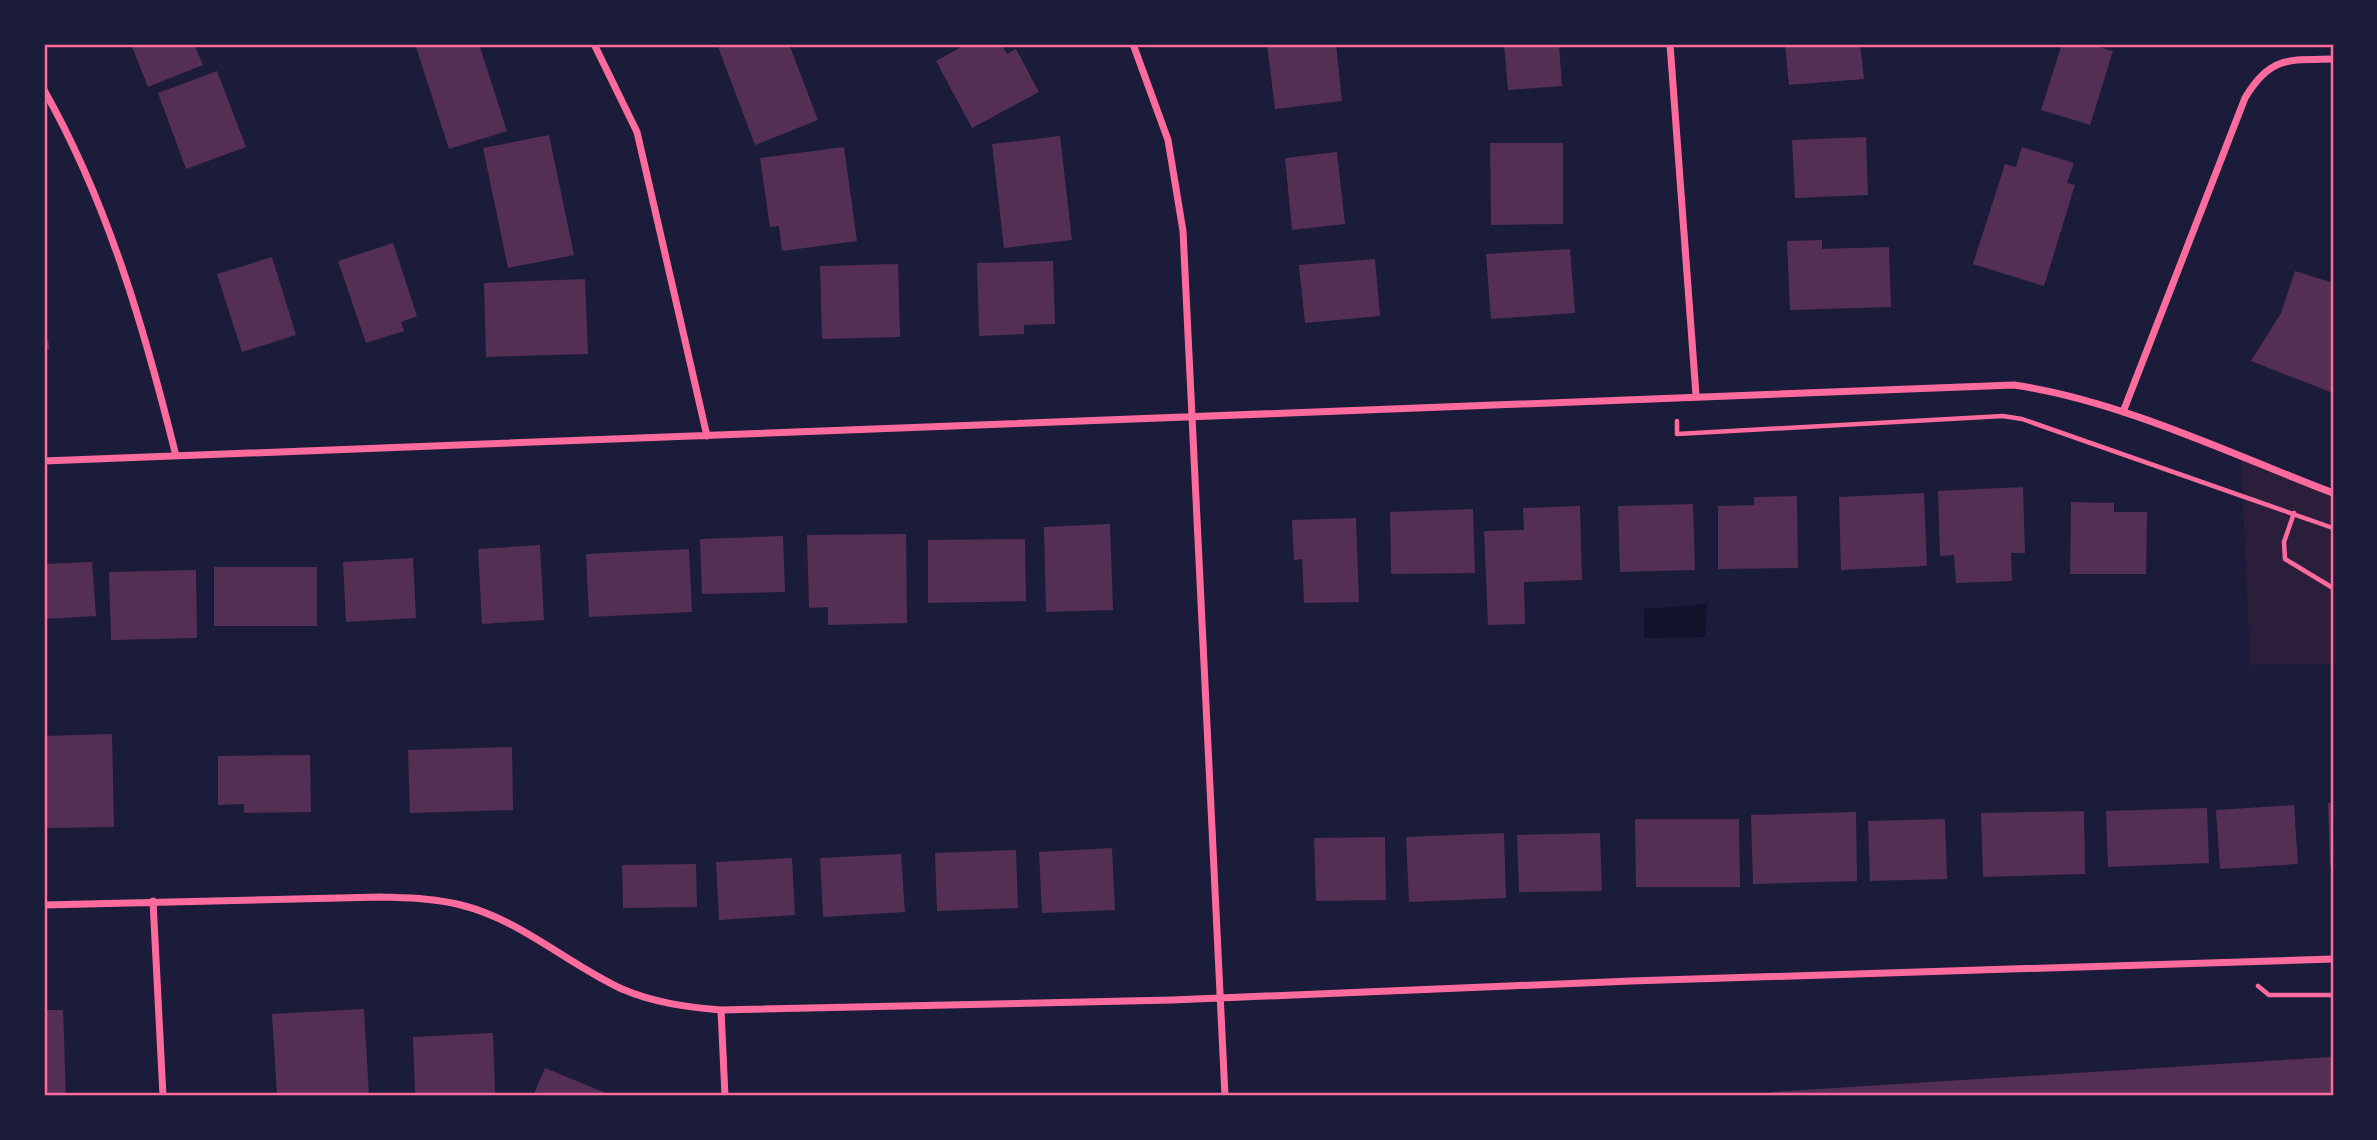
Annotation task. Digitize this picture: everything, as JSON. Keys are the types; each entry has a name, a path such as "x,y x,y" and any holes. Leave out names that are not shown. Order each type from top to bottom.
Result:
{"street":[{"path":"594,44 637,132 707,436"},
{"path":"1133,44 1168,140 1183,231 1225,1096"},
{"path":"1670,44 1696,395"},
{"path":"2123,412 2245,98 2258,76 2271,65 2290,60 2333,59"},
{"path":"44,90 81,163 111,240 157,376 176,456"},
{"path":"44,461 1696,395 2014,385 2051,390 2123,412 2333,493"},
{"path":"44,905 417,898 462,905 502,921 622,989 670,1006 721,1010 1220,999 1631,981 2333,959"},
{"path":"153,901 163,1096"},
{"path":"721,1010 725,1096"}],"path":[{"path":"1677,419 1677,434 1728,432 1741,428 2012,417 2333,527"},
{"path":"2294,513 2284,542 2285,559 2333,588"},
{"path":"2241,962 2262,991 2269,995 2333,995"}],"shaded area":[{"path":"2241,458 2333,493 2333,664 2250,665"},
{"path":"1707,604 1705,637 1644,638 1644,609"}],"building":[{"path":"131,44 194,44 203,65 148,87"},
{"path":"415,44 479,44 507,131 449,149"},
{"path":"717,44 789,44 818,120 755,145"},
{"path":"967,44 1001,44 1007,54 1016,49 1039,92 972,128 936,61"},
{"path":"1267,44 1336,44 1342,101 1275,109"},
{"path":"1504,44 1559,44 1562,86 1508,90"},
{"path":"1785,44 1860,44 1864,79 1789,85"},
{"path":"2062,44 2089,44 2113,51 2090,125 2041,110"},
{"path":"217,71 246,147 186,169 158,93"},
{"path":"549,135 574,255 508,268 483,148"},
{"path":"1060,136 1072,240 1004,248 992,144"},
{"path":"1866,137 1868,195 1795,198 1792,140"},
{"path":"1490,143 1563,143 1563,224 1491,225"},
{"path":"844,147 857,241 782,251 779,226 770,227 760,158"},
{"path":"2022,147 2074,163 2067,183 2075,185 2044,286 1973,264 2005,164 2016,167"},
{"path":"1337,152 1345,224 1292,230 1285,158"},
{"path":"1822,240 1822,249 1889,247 1891,307 1790,310 1787,241"},
{"path":"393,243 417,316 401,322 404,331 366,343 338,261"},
{"path":"1570,249 1575,313 1491,319 1486,254"},
{"path":"272,257 296,335 242,352 217,274"},
{"path":"1375,259 1380,316 1305,323 1299,265"},
{"path":"1053,261 1055,324 1024,325 1024,334 979,336 977,263"},
{"path":"898,264 900,337 822,339 820,266"},
{"path":"2295,271 2333,283 2333,393 2251,361 2281,313"},
{"path":"585,279 588,354 486,357 484,283"},
{"path":"44,325 50,349 44,350"},
{"path":"2023,487 2025,553 2011,553 2012,581 1956,583 1954,555 1940,556 1938,491"},
{"path":"1924,493 1927,566 1841,570 1839,497"},
{"path":"1797,496 1798,568 1718,569 1718,506 1754,505 1754,497"},
{"path":"2071,502 2114,503 2114,512 2147,512 2146,574 2070,574"},
{"path":"1693,504 1695,570 1620,572 1618,506"},
{"path":"1580,506 1582,580 1524,582 1525,624 1488,625 1484,531 1524,530 1523,508"},
{"path":"1473,509 1475,573 1391,574 1390,512"},
{"path":"1356,518 1359,602 1304,603 1302,559 1294,560 1292,520"},
{"path":"1110,524 1113,610 1046,612 1044,527"},
{"path":"906,534 907,623 828,625 828,607 809,608 807,535"},
{"path":"783,536 785,592 702,594 700,539"},
{"path":"1025,539 1026,601 928,603 928,540"},
{"path":"540,545 544,620 482,624 478,549"},
{"path":"689,549 692,612 589,617 586,554"},
{"path":"413,558 416,618 346,622 343,562"},
{"path":"92,562 96,616 44,619 44,564"},
{"path":"214,567 317,567 317,626 214,626"},
{"path":"196,570 197,638 111,640 109,572"},
{"path":"112,734 114,827 44,828 44,736"},
{"path":"512,747 513,810 410,813 408,750"},
{"path":"310,755 311,812 244,813 244,804 218,805 218,756"},
{"path":"2328,803 2333,803 2333,865 2330,866"},
{"path":"2294,805 2298,864 2220,869 2216,810"},
{"path":"2207,808 2209,863 2108,867 2106,811"},
{"path":"2084,811 2085,874 1983,877 1981,813"},
{"path":"1856,812 1857,881 1753,884 1751,815"},
{"path":"1635,819 1739,819 1740,887 1636,887"},
{"path":"1945,819 1947,879 1870,881 1868,821"},
{"path":"1504,833 1506,898 1409,902 1406,837"},
{"path":"1600,833 1602,891 1519,892 1517,835"},
{"path":"1385,837 1386,900 1316,901 1314,838"},
{"path":"1112,848 1115,910 1042,913 1039,852"},
{"path":"1016,850 1018,908 937,911 935,853"},
{"path":"901,854 905,912 823,917 820,858"},
{"path":"792,858 795,915 719,920 716,862"},
{"path":"696,864 697,907 623,908 622,865"},
{"path":"364,1009 369,1096 277,1096 272,1014"},
{"path":"44,1010 63,1010 66,1096 44,1096"},
{"path":"493,1033 495,1093 415,1096 413,1037"},
{"path":"2332,1057 2333,1096 1771,1096 1771,1092"},
{"path":"545,1068 613,1096 533,1096"}]}
